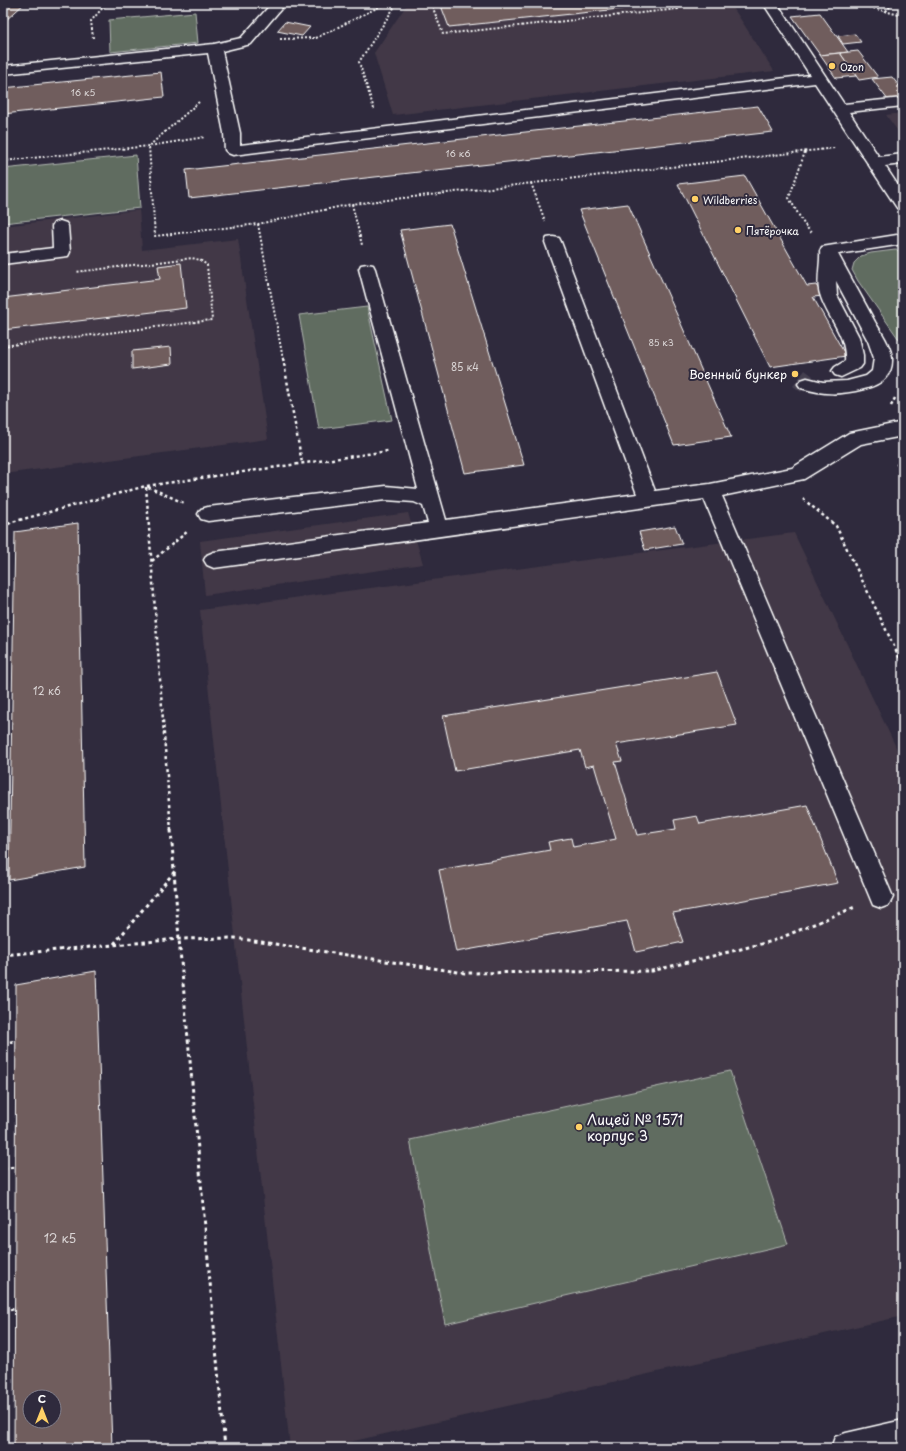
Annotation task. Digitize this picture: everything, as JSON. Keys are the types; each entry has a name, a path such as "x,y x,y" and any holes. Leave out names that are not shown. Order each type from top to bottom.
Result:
{"street":[{"path":"3,70 214,48 246,41 279,3"},
{"path":"770,3 903,206"},
{"path":"214,48 232,133 233,150 819,78"},
{"path":"840,109 903,102"},
{"path":"875,162 903,159"},
{"path":"3,259 62,252 60,226"},
{"path":"828,251 903,239"},
{"path":"553,242 649,500"},
{"path":"828,251 829,294 856,353 854,364 840,370"},
{"path":"807,384 823,388 847,387 872,381 880,373 883,358 870,329 828,251"},
{"path":"367,269 418,447 439,528"},
{"path":"214,560 414,534 439,528 710,491 797,474 856,438 903,429"},
{"path":"710,491 881,897"},
{"path":"208,514 386,493 416,495 432,502"},
{"path":"846,1448 903,1435"}],"path":[{"path":"96,60 90,21 108,3"},
{"path":"246,41 316,38 387,3"},
{"path":"381,132 359,62 397,3"},
{"path":"431,3 443,34 678,10 674,3"},
{"path":"854,3 903,16"},
{"path":"886,11 893,3"},
{"path":"149,146 222,82"},
{"path":"3,161 149,146 232,133"},
{"path":"149,146 155,236 258,224 352,204 863,145"},
{"path":"805,152 789,198 804,224 828,251"},
{"path":"530,183 553,242"},
{"path":"352,204 367,269"},
{"path":"258,224 302,463"},
{"path":"3,346 212,320 207,265 200,260 192,258 76,272"},
{"path":"3,526 12,522 146,486 418,447"},
{"path":"776,478 836,526 903,665"},
{"path":"146,486 208,514 152,561"},
{"path":"146,486 179,939 225,1448"},
{"path":"114,944 174,871"},
{"path":"3,955 179,939 235,938 465,973 652,971 773,940 881,897"},
{"path":"3,1043 16,1041"},
{"path":"3,1169 15,1167"},
{"path":"3,1312 14,1309"}],"shaded area":[{"path":"408,3 730,3 774,71 393,115 374,53"},
{"path":"903,113 903,138 886,115"},
{"path":"139,210 142,250 238,239 268,439 3,474 3,226"},
{"path":"408,513 423,564 205,595 200,541"},
{"name":"Лицей № 1571 корпус 3","path":"794,533 903,762 903,1316 323,1448 290,1448 200,610"}],"green space":[{"path":"195,12 198,43 110,52 109,20"},
{"path":"136,155 140,208 3,223 3,169"},
{"path":"895,250 903,251 903,340 898,338 852,270 854,263 861,256 871,253"},
{"path":"367,307 392,420 319,429 299,315"},
{"path":"730,1071 788,1244 445,1324 410,1140"}],"building":[{"path":"3,3 25,3 5,21 3,21"},
{"path":"440,3 666,3 666,4 449,27"},
{"path":"820,13 848,52 820,55 792,16"},
{"path":"285,22 310,27 302,36 277,31"},
{"path":"855,34 861,42 843,44 838,36"},
{"path":"858,51 878,77 859,80 840,53"},
{"path":"840,53 856,76 836,78 820,55"},
{"path":"161,72 164,97 3,114 3,88"},
{"path":"892,77 903,91 903,98 888,100 872,79"},
{"path":"758,106 773,132 189,198 186,170"},
{"name":"Пятёрочка","path":"745,176 807,286 816,285 823,296 813,297 846,356 770,367 678,184"},
{"path":"628,204 731,437 674,445 579,210"},
{"path":"450,224 524,465 465,473 400,230"},
{"path":"181,263 186,308 3,330 3,298 160,279 158,266"},
{"path":"171,347 172,364 132,369 132,351"},
{"path":"903,463 903,475 896,464"},
{"path":"78,523 85,867 9,880 15,532"},
{"path":"675,526 682,544 645,550 639,532"},
{"path":"717,672 737,725 616,744 622,761 615,762 637,835 676,829 674,820 697,816 700,824 807,805 838,883 673,913 683,942 636,952 627,921 456,952 439,870 550,850 548,842 559,840 571,838 573,847 616,839 594,765 585,767 580,750 455,771 443,716"},
{"path":"96,971 112,1448 14,1448 16,985"}],"tunnel":[{"path":"799,378 807,384"}],"place":[{"name":"Ozon","path":"832,66"},
{"name":"Wildberries","path":"695,199"},
{"name":"Пятёрочка","path":"738,230"},
{"name":"Военный бункер","path":"795,374"},
{"name":"Лицей № 1571 корпус 3","path":"579,1127"}]}
